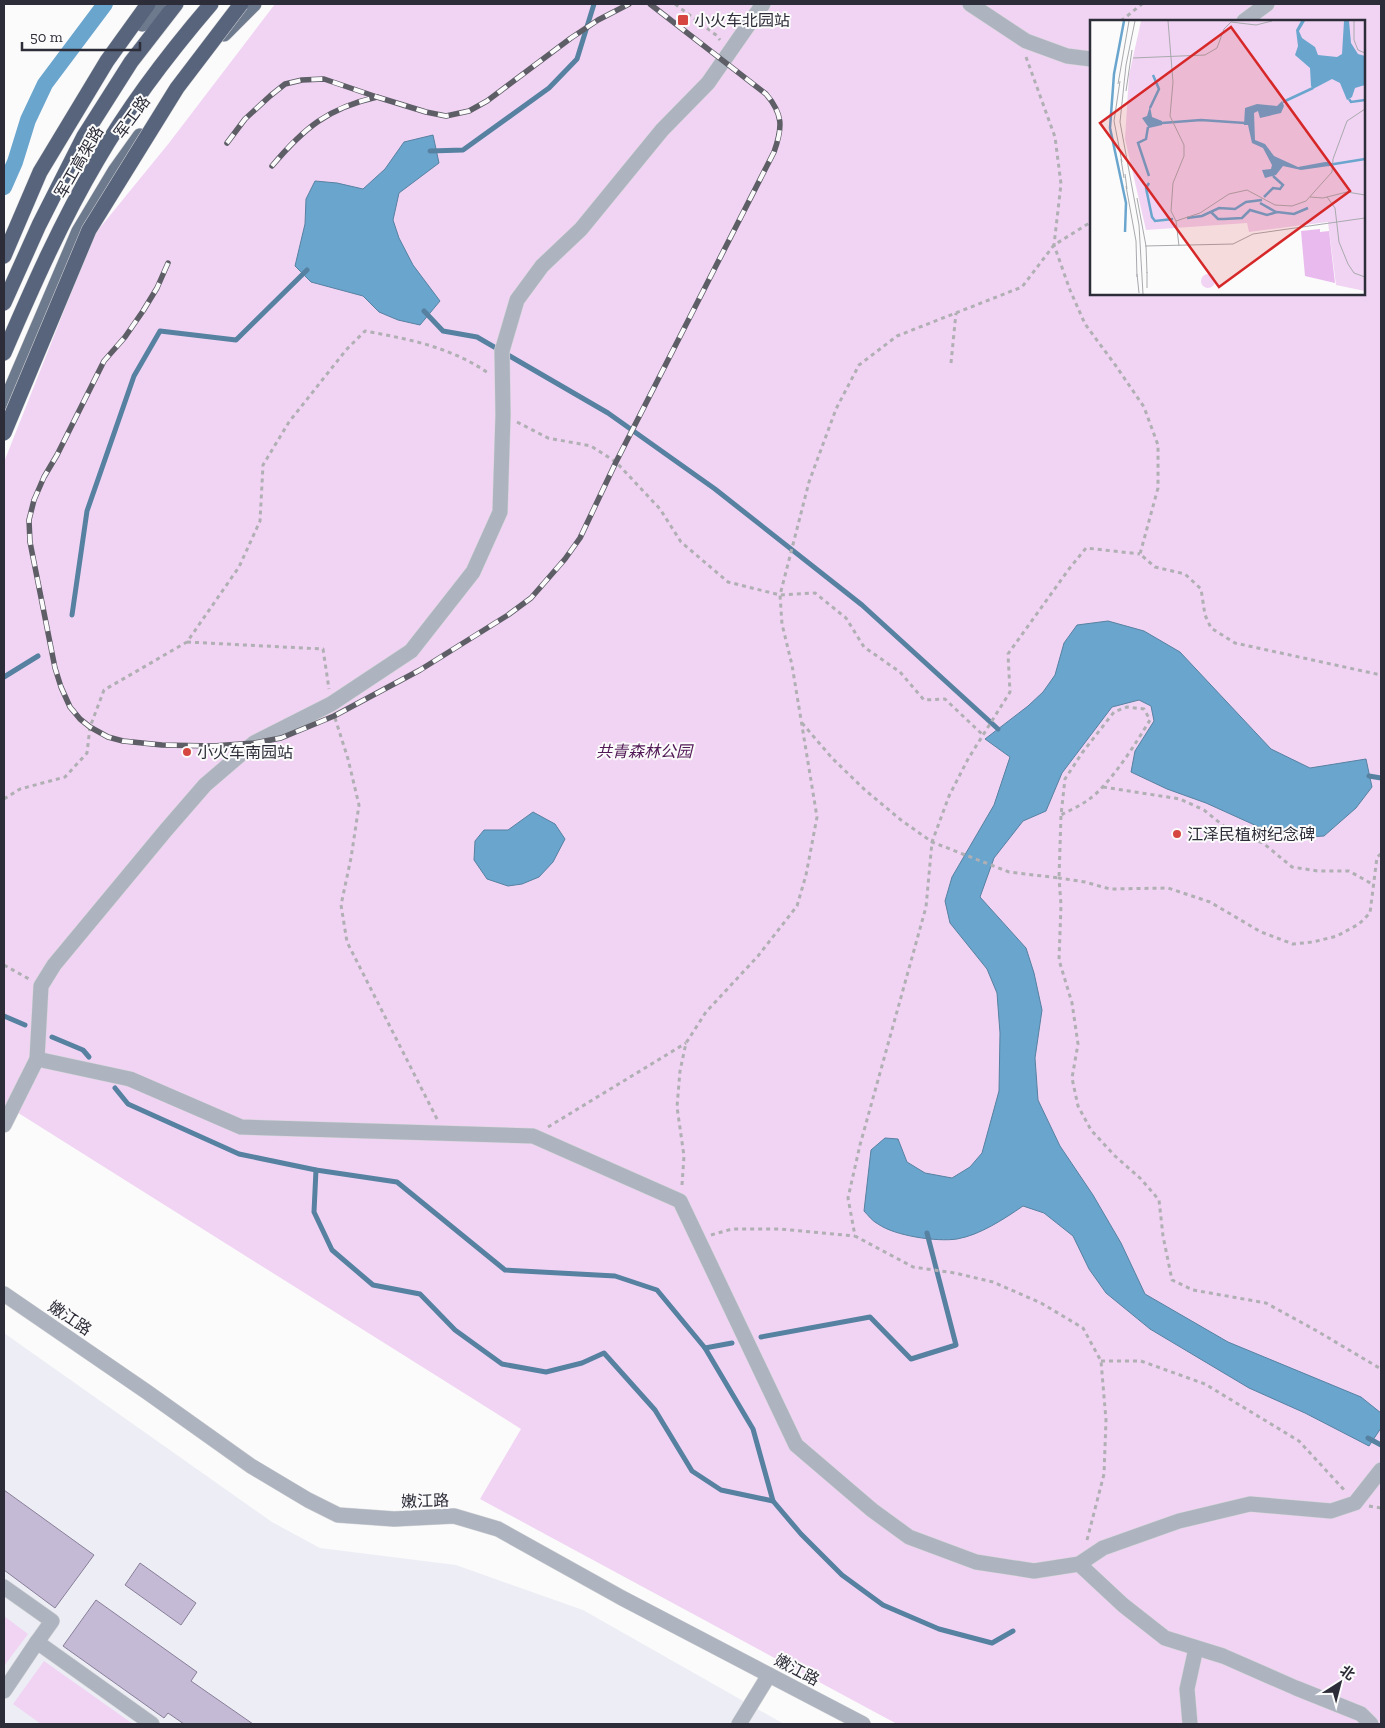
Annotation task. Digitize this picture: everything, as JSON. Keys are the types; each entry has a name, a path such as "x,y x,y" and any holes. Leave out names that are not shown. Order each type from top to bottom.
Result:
{"highway":[{"path":"4,256 40,172 107,61 148,4"},
{"name":"军工高架路","path":"4,303 39,225 84,136 131,62 176,4"},
{"name":"军工高架路","path":"4,353 37,276 97,161 140,95 184,36 211,4"},
{"path":"4,433 89,230 172,95 241,4"}],"main road":[{"path":"4,262 60,146 84,108 158,4"},
{"name":"军工路","path":"4,406 79,231 115,171 182,79 254,4"}],"street":[{"path":"4,1125 37,1059 41,986 54,965 166,830 205,785 254,743 331,704 411,651 474,572 500,512 503,415 502,351 518,300 542,266 581,229 662,130 708,83 763,4"},
{"path":"970,4 1026,41 1066,56 1090,59"},
{"path":"1245,20 1267,4"},
{"path":"37,1059 130,1079 241,1127 533,1136 680,1201 796,1445 872,1510 909,1537 976,1562 1034,1571 1079,1564 1103,1548 1179,1521 1250,1504 1331,1511 1356,1503 1381,1470"},
{"name":"嫩江路","path":"4,1294 251,1466 308,1500 338,1515 394,1519 454,1516 498,1529 622,1598 863,1724"},
{"path":"1079,1564 1123,1605 1165,1638 1223,1656 1361,1714 1371,1724"},
{"path":"4,1587 52,1621 4,1691"},
{"path":"38,1642 152,1724"},
{"path":"1190,1724 1187,1689 1196,1648"},
{"path":"739,1724 769,1675"}],"path":[{"path":"675,4 716,35 729,53"},
{"path":"1123,20 1142,4"},
{"path":"1018,35 1055,137 1061,184 1054,245 1070,290 1085,324 1144,407 1158,445 1158,488 1140,554"},
{"path":"680,1201 684,1156 677,1107 680,1071 686,1043 706,1012 758,956 797,906 806,875 817,817 792,665 782,624 780,595 810,482 836,409 859,365 897,336 1022,288 1054,245 1090,223"},
{"path":"951,363 956,313"},
{"path":"4,799 20,790 65,777 87,753 90,727 104,690 187,642 239,567 260,521 263,464 289,422 346,350 365,331 423,342 472,362 503,383"},
{"path":"503,415 548,438 591,446 624,470 660,510 681,542 728,582 780,595 815,593 846,618 864,647 900,672 924,700 945,699 983,735"},
{"path":"856,1236 848,1198 860,1145 926,907 932,842 949,796 983,735 1010,692 1008,654 1069,568 1086,548 1140,554 1154,567 1185,574 1201,589 1205,615 1211,628 1235,643 1381,675"},
{"path":"187,642 323,649 331,704 348,759 359,805 351,858 341,905 347,942 390,1030 444,1133"},
{"path":"1061,815 1089,800 1102,787 1150,720 1144,709 1127,707 1114,712 1082,753 1065,779 1061,815 1059,960 1072,1003 1078,1044 1072,1078 1078,1106 1091,1130 1115,1156 1141,1179 1159,1200 1163,1236 1172,1280 1193,1290 1266,1304 1381,1370"},
{"path":"802,722 832,758 865,790 901,820 932,842 1009,872 1084,882 1110,889 1168,888 1210,902 1261,932 1293,944 1313,942 1337,936 1359,924 1370,913 1377,857 1381,854"},
{"path":"1102,787 1180,799 1204,810 1226,828 1263,843 1292,867 1318,871 1350,871 1374,885"},
{"path":"4,965 41,986"},
{"path":"533,1136 686,1043"},
{"path":"698,1238 732,1229 780,1229 856,1236 913,1267 955,1273 993,1282 1042,1303 1082,1328 1101,1361 1106,1420 1104,1474 1091,1528 1079,1564"},
{"path":"1101,1361 1141,1361 1205,1384 1299,1441 1356,1503 1381,1508"}],"shaded area":[{"path":"4,1333 272,1522 320,1548 456,1565 583,1610 784,1724 4,1724"}],"green space":[{"name":"共青森林公园","path":"275,4 1381,4 1381,1724 897,1724 480,1499 521,1429 4,1104 4,462 94,235 169,143"},
{"path":"4,1616 28,1634 4,1666"},
{"path":"44,1661 133,1724 41,1724 13,1704"}],"water":[{"path":"433,135 439,163 399,193 393,220 399,238 413,265 440,301 420,325 398,320 379,312 363,296 311,282 295,266 305,224 306,199 315,181 337,183 363,189 385,169 404,142"},
{"path":"1108,621 1144,631 1180,652 1271,749 1310,768 1366,759 1372,787 1356,808 1324,836 1296,838 1259,827 1131,772 1135,751 1154,721 1151,706 1139,700 1112,707 1062,773 1046,811 1023,821 994,858 980,897 1026,948 1034,973 1042,1010 1035,1058 1038,1100 1060,1146 1093,1195 1121,1243 1145,1294 1228,1342 1361,1397 1381,1413 1381,1428 1369,1446 1305,1413 1249,1388 1150,1329 1106,1293 1089,1269 1073,1236 1044,1213 1023,1206 1000,1221 974,1234 957,1239 939,1240 895,1232 876,1223 864,1211 871,1150 885,1138 898,1139 907,1162 925,1173 952,1178 970,1167 982,1153 999,1091 1000,1033 997,993 987,969 950,923 945,901 952,877 994,805 1010,757 985,739 1043,692 1055,675 1064,643 1077,625"},
{"path":"533,812 555,824 565,839 553,862 539,877 522,884 508,886 487,879 474,860 475,841 484,830 508,830"}],"building":[{"path":"4,1490 94,1555 55,1608 4,1570"},
{"path":"140,1563 196,1603 181,1625 125,1585"},
{"path":"96,1600 197,1672 191,1681 253,1724 184,1724 168,1713 164,1718 63,1646"}],"waterway":[{"path":"4,187 15,162 28,120 45,84 105,4"},
{"path":"430,151 463,150 549,88 577,59 594,4"},
{"path":"72,615 87,511 134,376 160,331 236,340 307,270"},
{"path":"424,311 443,331 477,337 608,413 715,489 862,605 998,729"},
{"path":"4,677 38,656"},
{"path":"1369,776 1381,778"},
{"path":"4,1016 25,1025"},
{"path":"52,1037 83,1050 89,1057"},
{"path":"115,1088 128,1104 239,1154 316,1170 397,1182 505,1270 615,1276 657,1290 705,1348 732,1343"},
{"path":"316,1170 314,1212 332,1250 373,1285 420,1294 455,1330 502,1364 546,1372 582,1363 604,1353 655,1410 692,1471 721,1490 773,1501 801,1534 842,1575 883,1605 939,1629 992,1643 1013,1631"},
{"path":"761,1337 870,1317 911,1359 956,1345 927,1233"},
{"path":"705,1348 753,1429 773,1501"},
{"path":"1368,1438 1381,1445"}],"railway":[{"path":"227,143 245,119 270,96 285,84 302,80 324,79 426,112 446,116 469,111 487,101 571,38 598,20 629,4"},
{"path":"168,263 157,288 143,311 125,337 104,361 34,500 29,520 30,542 55,668 70,707 90,727 108,737 123,741 162,745 213,746 254,743 281,738 334,716 420,670 508,615 531,598 565,559 580,538 616,462 774,152 780,128 776,108 766,94 650,4"},
{"path":"272,166 306,130 318,121 344,107 377,97"}],"place":[{"name":"小火车北园站","path":"683,20"},
{"name":"小火车南园站","path":"187,752"},
{"name":"江泽民植树纪念碑","path":"1177,834"}]}
